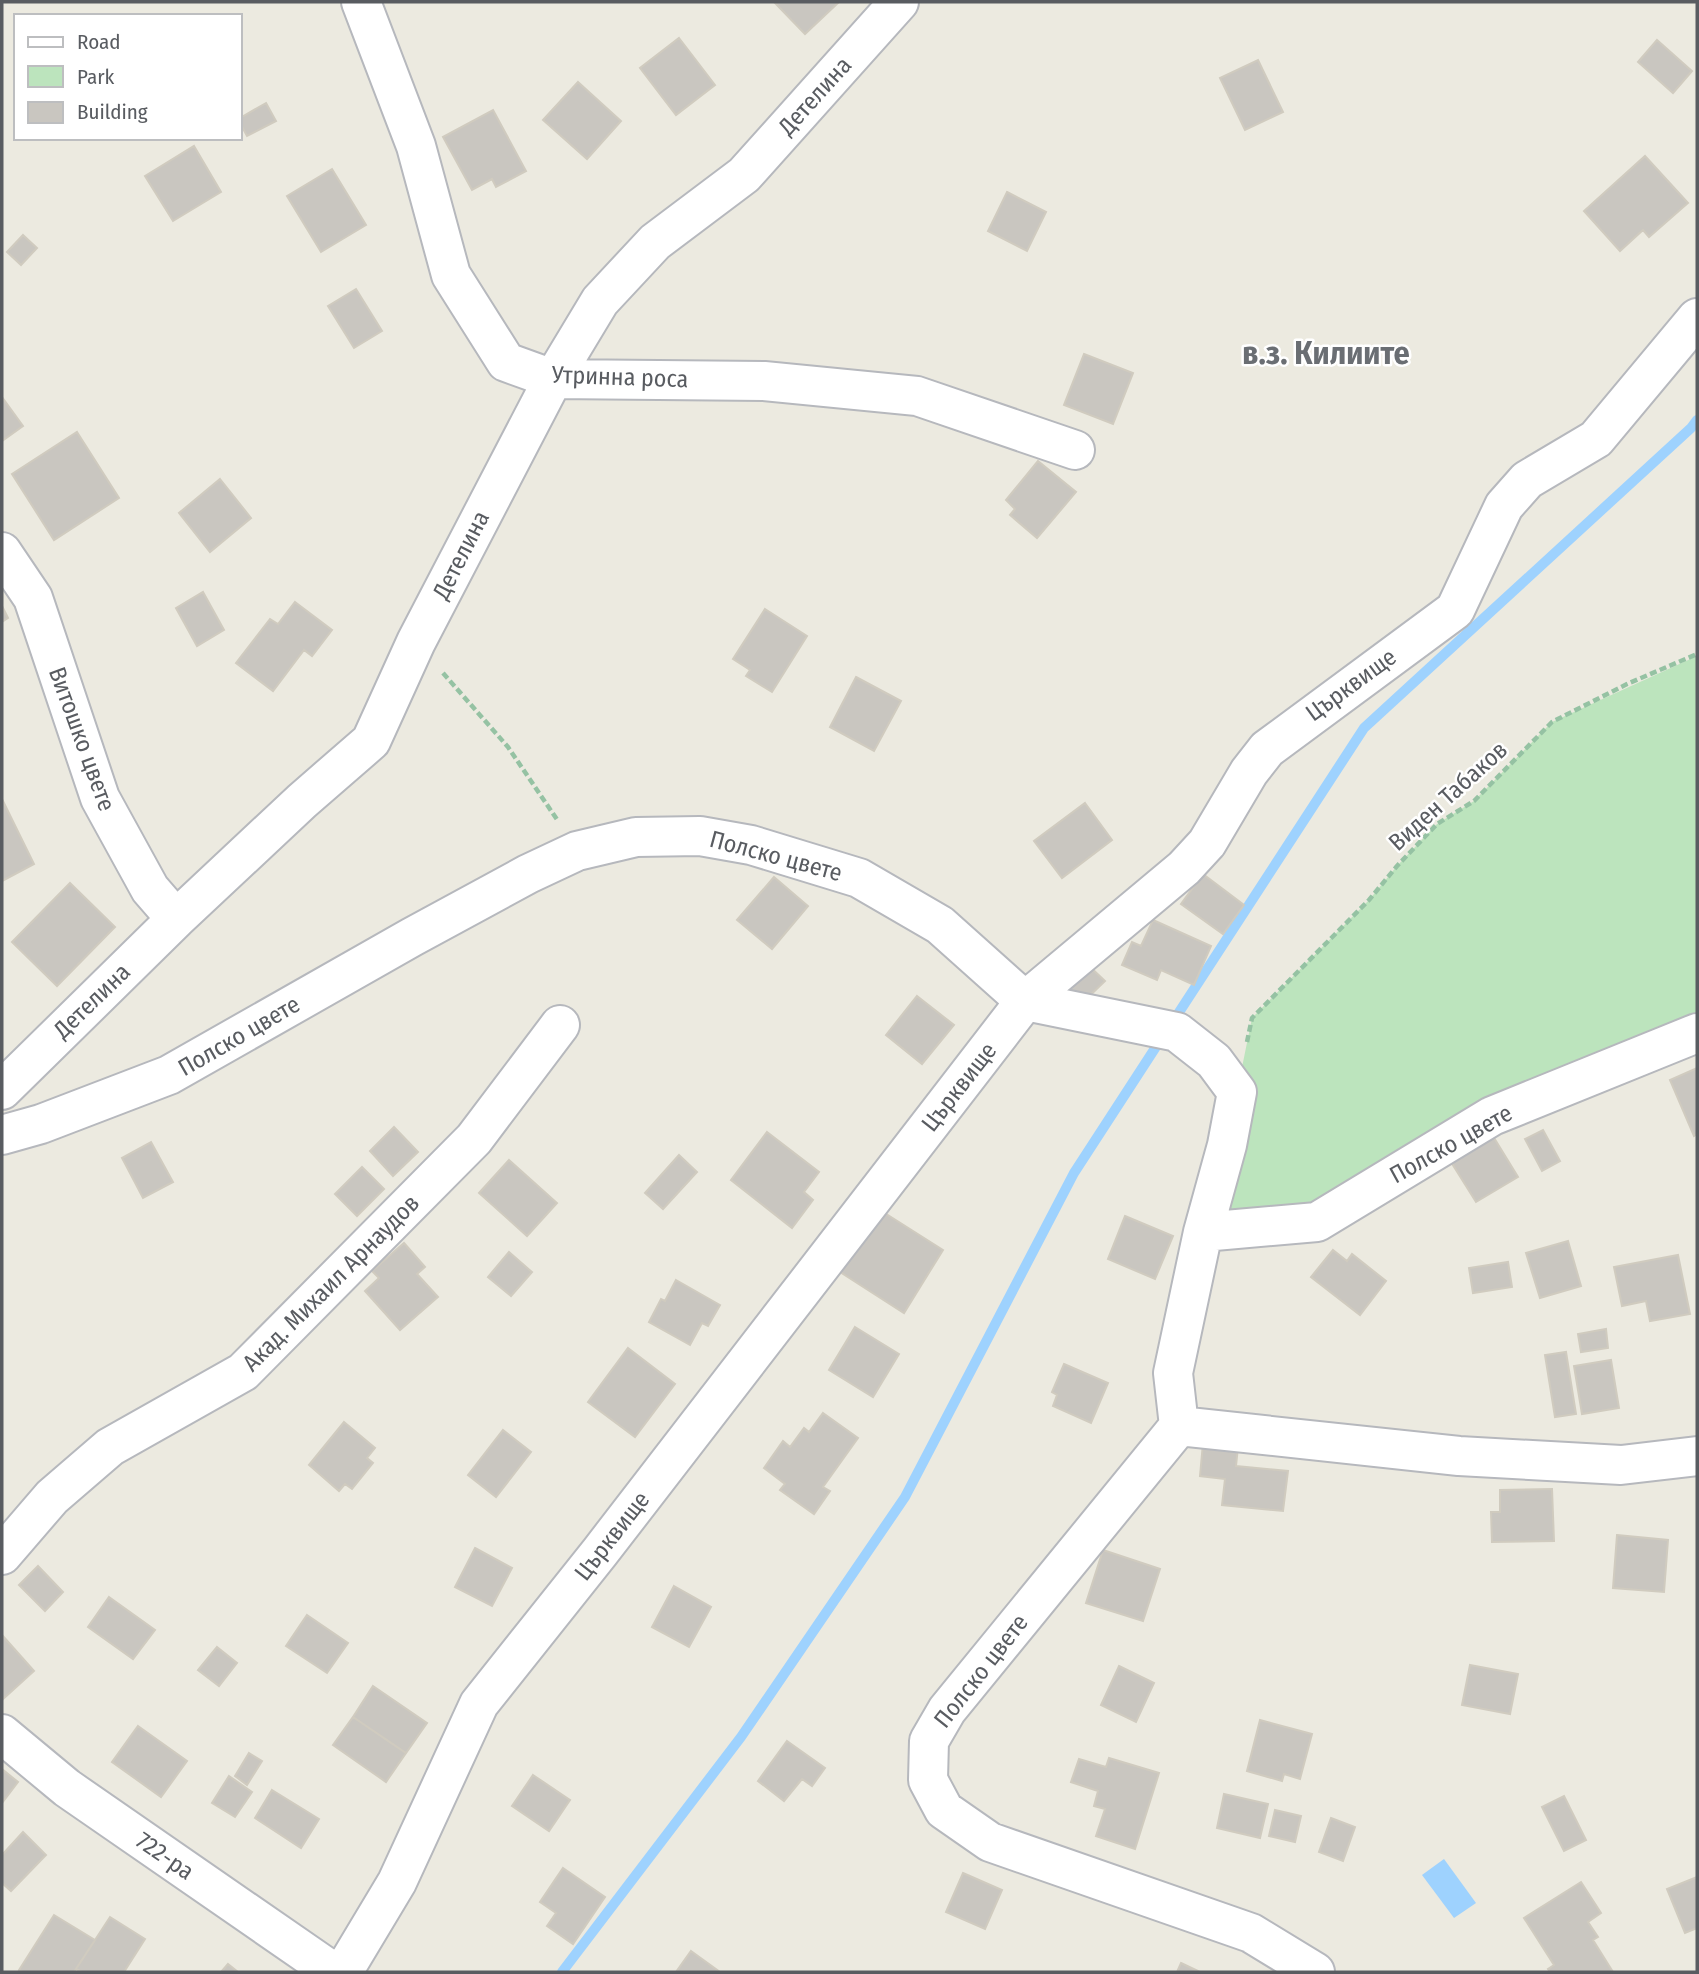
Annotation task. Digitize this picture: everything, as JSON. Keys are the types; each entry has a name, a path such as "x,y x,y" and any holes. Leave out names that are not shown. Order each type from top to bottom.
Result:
{"street":[{"name":"Утринна роса","path":"361,2 416,146 451,275 506,362 553,379 764,381 917,396 1075,450"},
{"name":"Детелина","path":"2,1090 176,919 302,801 371,741 416,642 553,379 600,301 655,242 744,175 899,2"},
{"name":"Църквище","path":"343,1972 397,1882 479,1704 600,1552 1026,1001 1184,868 1207,843 1249,772 1267,749 1455,610 1504,506 1527,480 1595,439 1697,318"},
{"name":"Витошко цвете","path":"2,552 33,598 100,799 150,889 176,919"},
{"name":"Полско цвете","path":"2,1135 41,1124 169,1075 528,874 578,851 636,837 700,836 751,845 859,878 940,925 1026,1001 1177,1032 1214,1061 1237,1093"},
{"name":"Акад. Михаил Арнаудов","path":"2,1555 52,1497 110,1447 243,1372 474,1139 560,1025"},
{"name":"Полско цвете","path":"1203,1231 1317,1222 1492,1116 1697,1033"},
{"path":"1237,1093 1227,1145 1203,1231 1173,1373 1180,1426 1459,1456 1621,1465 1697,1456"},
{"name":"Полско цвете","path":"1180,1426 947,1710 929,1741 928,1780 944,1810 990,1842 1251,1933 1315,1972"},
{"name":"722-ра","path":"2,1734 67,1788 333,1972"}],"path":[{"path":"416,642 508,747 578,851"},
{"name":"Виден Табаков","path":"1237,1093 1252,1018 1369,900 1437,824 1474,801 1552,722 1627,684 1697,654"}],"green space":[{"path":"1697,656 1697,1033 1317,1222 1203,1232 1252,1018 1369,900 1437,824 1474,801 1552,722"}],"water":[{"path":"1444,1859 1476,1903 1454,1918 1422,1875"}],"building":[{"path":"774,2 839,2 805,34"},
{"path":"679,38 715,85 676,115 640,68"},
{"path":"1657,40 1692,71 1673,93 1638,62"},
{"path":"1258,60 1283,112 1245,130 1220,78"},
{"path":"578,82 621,121 587,159 543,120"},
{"path":"266,103 276,121 247,136 242,127 242,117"},
{"path":"493,110 526,171 496,187 492,179 472,190 443,137"},
{"path":"194,146 221,192 173,221 145,176"},
{"path":"1645,156 1688,203 1649,237 1643,230 1620,251 1584,211"},
{"path":"332,169 366,225 321,252 287,196"},
{"path":"1007,192 1046,212 1027,251 988,231"},
{"path":"23,235 37,248 21,265 7,252"},
{"path":"356,289 382,331 354,348 328,306"},
{"path":"1084,354 1133,373 1113,424 1064,405"},
{"path":"2,397 23,426 2,441"},
{"path":"77,432 119,498 54,540 12,474"},
{"path":"1038,461 1076,492 1037,538 1010,515 1015,509 1006,500"},
{"path":"220,479 251,518 210,552 179,513"},
{"path":"203,592 224,630 197,646 176,608"},
{"path":"295,602 332,630 312,656 304,650 273,691 236,663 270,619 278,624"},
{"path":"2,606 8,618 2,622"},
{"path":"765,609 807,636 772,692 746,676 750,670 733,659"},
{"path":"856,677 901,701 874,751 830,727"},
{"path":"2,799 34,864 2,881"},
{"path":"1085,803 1112,840 1062,878 1034,841"},
{"path":"1203,874 1244,905 1223,934 1181,904"},
{"path":"774,877 808,906 772,949 737,920"},
{"path":"70,883 115,927 57,986 12,942"},
{"path":"1153,920 1211,946 1194,985 1161,970 1157,980 1122,965 1132,942 1141,946"},
{"path":"1087,964 1105,981 1081,1004 1064,987"},
{"path":"917,996 954,1025 922,1064 886,1035"},
{"path":"1697,1068 1697,1134 1694,1136 1670,1080"},
{"path":"394,1127 418,1152 393,1176 370,1151"},
{"path":"1488,1128 1518,1177 1476,1202 1446,1154"},
{"path":"1543,1130 1560,1161 1542,1171 1525,1139"},
{"path":"767,1132 819,1172 804,1192 813,1200 792,1228 731,1180"},
{"path":"151,1142 173,1182 143,1198 122,1158"},
{"path":"679,1155 697,1172 663,1209 645,1193"},
{"path":"509,1160 557,1203 527,1236 479,1193"},
{"path":"362,1167 384,1189 357,1216 335,1194"},
{"path":"880,1210 943,1250 904,1313 840,1272"},
{"path":"1125,1216 1173,1236 1155,1279 1108,1259"},
{"path":"1568,1241 1581,1286 1540,1298 1526,1253"},
{"path":"404,1243 425,1267 417,1274 438,1297 400,1330 365,1291 379,1278 372,1271"},
{"path":"1333,1250 1347,1261 1352,1254 1386,1281 1360,1315 1311,1277"},
{"path":"509,1252 532,1272 511,1296 488,1277"},
{"path":"1678,1255 1690,1314 1650,1321 1646,1301 1622,1306 1614,1267"},
{"path":"1508,1262 1512,1287 1473,1293 1469,1268"},
{"path":"676,1280 720,1305 708,1326 702,1323 690,1345 649,1322 661,1299 665,1301"},
{"path":"855,1327 899,1354 873,1397 829,1370"},
{"path":"1606,1329 1608,1348 1581,1352 1578,1334"},
{"path":"628,1348 675,1384 635,1437 588,1402"},
{"path":"1566,1352 1576,1414 1555,1417 1545,1355"},
{"path":"1611,1360 1619,1408 1582,1414 1574,1366"},
{"path":"1064,1364 1108,1383 1091,1423 1053,1406 1057,1395 1052,1392"},
{"path":"823,1413 858,1438 823,1487 830,1491 814,1514 780,1490 785,1484 764,1468 783,1441 790,1447 804,1428 809,1432"},
{"path":"344,1422 375,1448 367,1458 373,1463 352,1489 345,1484 339,1491 309,1465"},
{"path":"503,1430 531,1452 496,1497 468,1475"},
{"path":"1203,1443 1238,1447 1236,1466 1288,1471 1283,1511 1222,1505 1225,1479 1200,1476"},
{"path":"1552,1489 1554,1541 1492,1542 1491,1512 1500,1512 1500,1490"},
{"path":"1617,1535 1668,1540 1664,1592 1613,1588"},
{"path":"475,1548 512,1568 492,1606 455,1587"},
{"path":"1103,1550 1160,1569 1143,1621 1086,1603"},
{"path":"38,1566 63,1592 45,1611 19,1585"},
{"path":"674,1586 711,1607 689,1647 652,1627"},
{"path":"109,1597 155,1630 133,1659 88,1627"},
{"path":"307,1615 348,1643 327,1673 286,1646"},
{"path":"2,1635 34,1671 2,1700"},
{"path":"217,1647 237,1663 219,1686 198,1670"},
{"path":"1470,1665 1518,1674 1510,1714 1462,1705"},
{"path":"1119,1666 1154,1683 1136,1722 1101,1705"},
{"path":"373,1686 427,1723 406,1753 353,1717"},
{"path":"353,1717 406,1753 386,1782 333,1745"},
{"path":"1260,1720 1312,1734 1300,1779 1284,1774 1282,1781 1247,1771"},
{"path":"138,1726 187,1761 161,1797 112,1762"},
{"path":"787,1741 825,1768 812,1786 802,1779 784,1801 758,1781"},
{"path":"249,1753 262,1761 247,1785 235,1776"},
{"path":"1109,1758 1159,1773 1135,1849 1096,1836 1105,1809 1094,1806 1098,1791 1071,1782 1079,1759 1106,1767"},
{"path":"2,1769 18,1782 2,1803"},
{"path":"533,1775 570,1800 549,1831 512,1806"},
{"path":"229,1776 252,1792 235,1817 212,1803"},
{"path":"272,1790 319,1819 301,1848 255,1818"},
{"path":"1224,1794 1268,1804 1260,1838 1217,1828"},
{"path":"1564,1796 1586,1840 1564,1851 1542,1807"},
{"path":"1275,1810 1301,1816 1295,1842 1269,1836"},
{"path":"1331,1818 1355,1827 1343,1861 1319,1852"},
{"path":"23,1832 46,1855 11,1891 2,1883 2,1855"},
{"path":"563,1868 605,1897 573,1944 547,1926 556,1913 540,1902"},
{"path":"963,1873 1002,1890 985,1929 946,1912"},
{"path":"1697,1877 1697,1928 1685,1933 1667,1889"},
{"path":"1581,1882 1601,1913 1588,1922 1598,1937 1593,1940 1613,1972 1550,1972 1548,1969 1554,1965 1524,1918"},
{"path":"54,1915 95,1940 74,1972 19,1970"},
{"path":"110,1917 145,1939 124,1972 82,1972 76,1969"},
{"path":"691,1951 720,1972 676,1972"},
{"path":"1181,1963 1200,1972 1177,1972"},
{"path":"228,1964 238,1972 221,1972"}],"waterway":[{"path":"1172,1023 1364,728 1697,420"},
{"path":"562,1972 741,1737 905,1497 1074,1173 1163,1036"}],"district":[{"name":"в.з. Килиите","path":"1326,353"}]}
